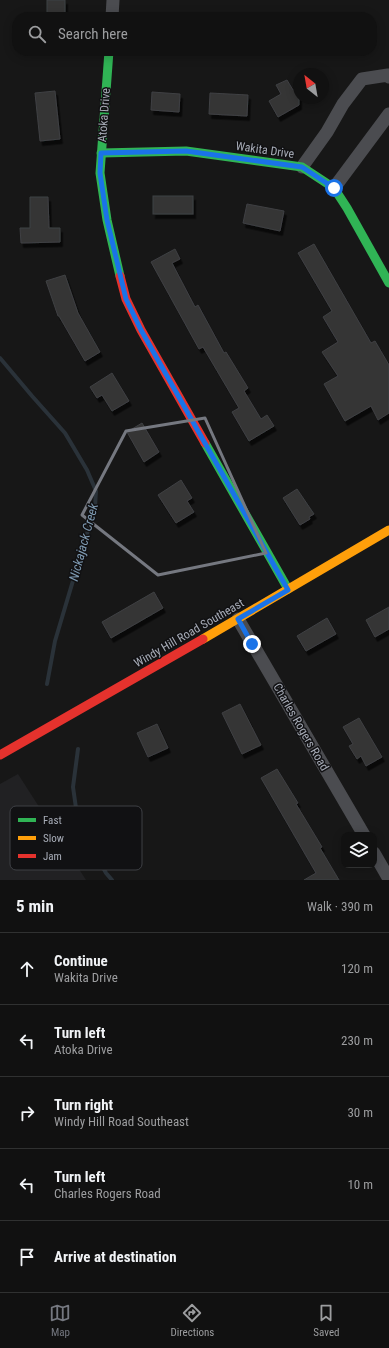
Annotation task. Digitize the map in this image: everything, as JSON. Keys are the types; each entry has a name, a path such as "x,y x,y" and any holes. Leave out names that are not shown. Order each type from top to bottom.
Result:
{"street":[{"path":"112,12 113,0"},
{"name":"Atoka Drive","path":"109,56 100,173 107,220 126,299 141,330 288,590"},
{"path":"302,167 327,132 343,104 362,79 388,75 389,77"},
{"path":"334,188 389,114"},
{"name":"Wakita Drive","path":"101,153 186,151 302,167 334,188 347,208 389,283"},
{"name":"Windy Hill Road Southeast","path":"0,755 238,619 389,530"},
{"name":"Charles Rogers Road","path":"238,619 362,832"},
{"path":"377,858 389,879"}],"highlighted area":[{"path":"205,418 266,553 158,575 82,515 126,431"}],"shaded area":[{"path":"18,774 39,806 10,806 10,870 80,870 86,880 0,880 0,784"}],"building":[{"path":"47,0 65,0 65,12 47,12"},
{"path":"287,80 293,90 293,104 299,104 278,117 269,101 281,94 276,85"},
{"path":"55,91 60,139 40,141 35,93"},
{"path":"152,92 180,94 179,112 151,110"},
{"path":"210,93 248,95 247,116 209,114"},
{"path":"153,196 193,196 193,214 153,214"},
{"path":"30,197 48,197 49,228 60,228 60,242 21,243 20,228 30,228"},
{"path":"247,204 284,211 280,231 243,223"},
{"path":"314,244 371,343 375,341 389,365 389,413 378,420 371,406 345,421 324,384 338,376 322,352 338,342 323,317 332,311 298,253"},
{"path":"175,249 180,259 172,263 195,307 198,305 224,353 226,352 248,388 244,391 261,419 267,415 274,426 249,441 232,412 239,408 203,347 199,349 151,262"},
{"path":"65,275 78,313 100,352 85,361 58,316 46,281"},
{"path":"112,373 129,401 112,411 102,395 97,398 90,387"},
{"path":"142,423 159,452 144,462 127,432"},
{"path":"181,480 192,498 187,501 194,512 176,523 158,495"},
{"path":"297,489 314,514 309,517 310,519 300,525 283,498"},
{"path":"154,592 163,608 111,638 102,622"},
{"path":"389,607 389,629 375,637 366,620"},
{"path":"327,618 336,634 306,651 297,636"},
{"path":"240,704 261,745 242,754 222,713"},
{"path":"359,718 382,757 366,766 361,756 357,759 349,746 353,744 343,727"},
{"path":"157,724 168,748 148,757 137,733"},
{"path":"277,769 298,803 296,804 322,847 320,848 339,880 304,880 316,873 261,778"}],"waterway":[{"name":"Nickajack Creek","path":"0,358 65,433 87,470 96,491 95,507 55,641 47,684"},
{"name":"Nickajack Creek","path":"76,806 73,787 78,749"},
{"name":"Nickajack Creek","path":"104,870 112,880"}],"traffic: fast":[{"path":"109,56 100,173 107,220 120,276"},
{"path":"101,153 186,151 302,167 334,188 347,208 389,283"},
{"path":"205,443 288,589"}],"traffic: slow":[{"path":"203,639 389,530"}],"traffic: jam":[{"path":"120,276 126,299 141,330 205,443"},
{"path":"0,755 203,639"}],"route":[{"path":"252,644 238,619 288,590 141,330 126,299 107,220 100,173 101,153 186,151 302,167 334,188"}]}
